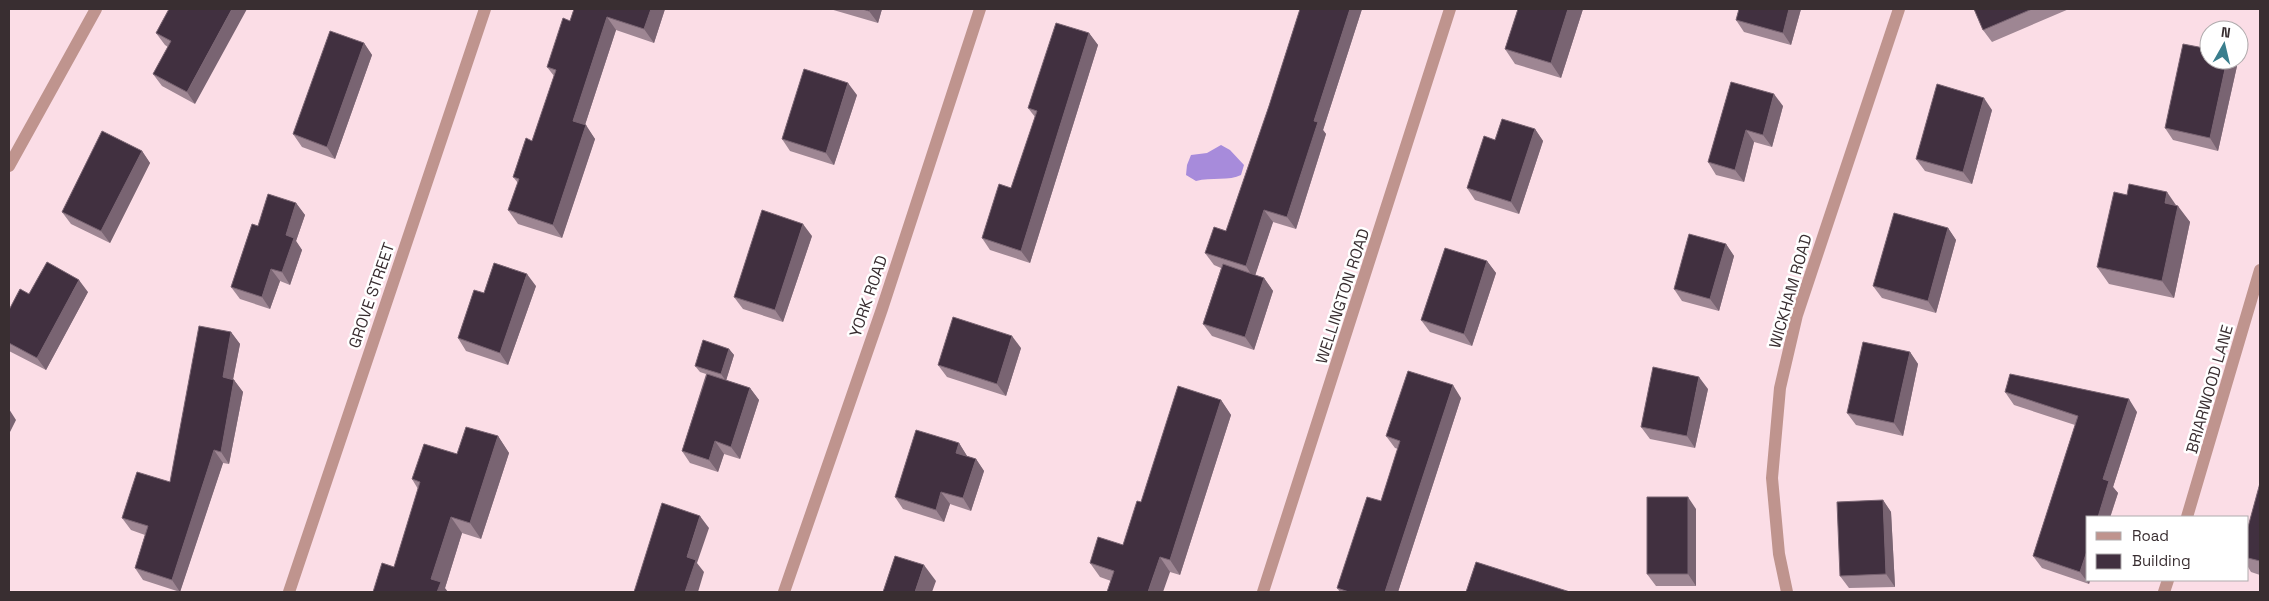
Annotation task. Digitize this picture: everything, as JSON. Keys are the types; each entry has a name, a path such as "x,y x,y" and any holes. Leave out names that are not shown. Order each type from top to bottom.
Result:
{"street":[{"path":"9,166 96,9"},
{"name":"GROVE STREET","path":"289,592 485,9"},
{"name":"YORK ROAD","path":"784,592 879,318 980,9"},
{"name":"WELLINGTON ROAD","path":"1264,592 1450,9"},
{"name":"WICKHAM ROAD","path":"1787,592 1779,554 1772,478 1780,388 1800,306 1900,9"},
{"name":"BRIARWOOD LANE","path":"2187,516 2260,270"}],"shaded area":[{"path":"1221,145 1230,150 1244,165 1241,175 1231,178 1196,181 1186,175 1191,155 1207,153"}],"building":[{"path":"169,9 232,9 187,92 153,74 171,41 156,33"},
{"path":"574,9 651,9 644,29 607,17 573,121 586,125 553,225 508,210 519,179 513,177 526,138 532,141 556,70 547,67 563,18 570,21"},
{"path":"1300,9 1350,9 1314,121 1318,122 1287,217 1264,210 1246,266 1205,253 1214,227 1226,231"},
{"path":"1518,9 1568,9 1551,63 1505,49"},
{"path":"1739,9 1789,9 1783,33 1736,20"},
{"path":"1974,9 2032,9 1983,30"},
{"path":"1056,23 1089,33 1021,251 982,238 999,184 1011,188 1037,111 1028,108"},
{"path":"330,31 364,43 327,147 293,134"},
{"path":"2183,44 2199,47 2199,70 2225,70 2210,138 2165,128"},
{"path":"804,69 848,83 826,153 782,139"},
{"path":"1731,82 1774,94 1763,135 1746,130 1735,170 1708,162"},
{"path":"1937,84 1984,98 1963,172 1916,159"},
{"path":"1502,119 1535,129 1511,202 1467,188 1484,136 1495,140"},
{"path":"102,131 142,151 101,231 62,212"},
{"path":"2129,184 2167,192 2165,203 2178,206 2162,281 2097,267 2114,192 2127,195"},
{"path":"268,194 296,203 286,235 294,238 282,272 271,269 262,297 231,287 252,224 258,226"},
{"path":"762,210 803,224 775,310 734,297"},
{"path":"1894,213 1948,228 1928,301 1873,286"},
{"path":"1689,234 1726,244 1710,299 1674,289"},
{"path":"1445,248 1487,261 1464,334 1421,320"},
{"path":"47,262 79,280 37,358 9,343 9,310 20,289 29,294"},
{"path":"494,263 527,274 500,353 458,338 474,290 484,293"},
{"path":"1223,264 1264,278 1245,337 1203,324"},
{"path":"953,317 1012,336 997,384 938,365"},
{"path":"199,326 231,332 223,377 234,380 221,452 214,450 172,580 135,568 148,526 122,518 137,472 170,482"},
{"path":"703,340 729,349 721,374 695,366"},
{"path":"1863,342 1910,352 1894,423 1847,413"},
{"path":"1653,367 1699,377 1687,436 1641,427"},
{"path":"1408,371 1453,385 1385,592 1349,592 1337,588 1367,497 1381,501 1400,441 1386,436"},
{"path":"707,374 750,388 731,447 715,441 709,460 682,451"},
{"path":"2010,374 2129,399 2103,479 2109,481 2098,516 2086,516 2086,554 2080,572 2033,556 2078,416 2005,392"},
{"path":"1178,386 1221,400 1170,560 1160,557 1148,592 1107,592 1114,571 1090,563 1098,537 1123,545 1137,501 1141,502"},
{"path":"466,427 498,436 470,523 451,517 431,579 441,582 437,592 373,592 382,563 394,567 420,482 412,479 424,444 457,454"},
{"path":"916,430 959,443 956,453 976,459 963,498 941,492 936,510 895,497"},
{"path":"2260,483 2260,561 2249,558 2249,523"},
{"path":"1647,497 1688,497 1688,574 1647,574"},
{"path":"1883,500 1886,574 1840,576 1837,502"},
{"path":"662,503 700,516 687,557 696,560 685,592 634,592"},
{"path":"895,556 924,565 915,592 883,592"},
{"path":"1476,562 1570,592 1466,592"}]}
